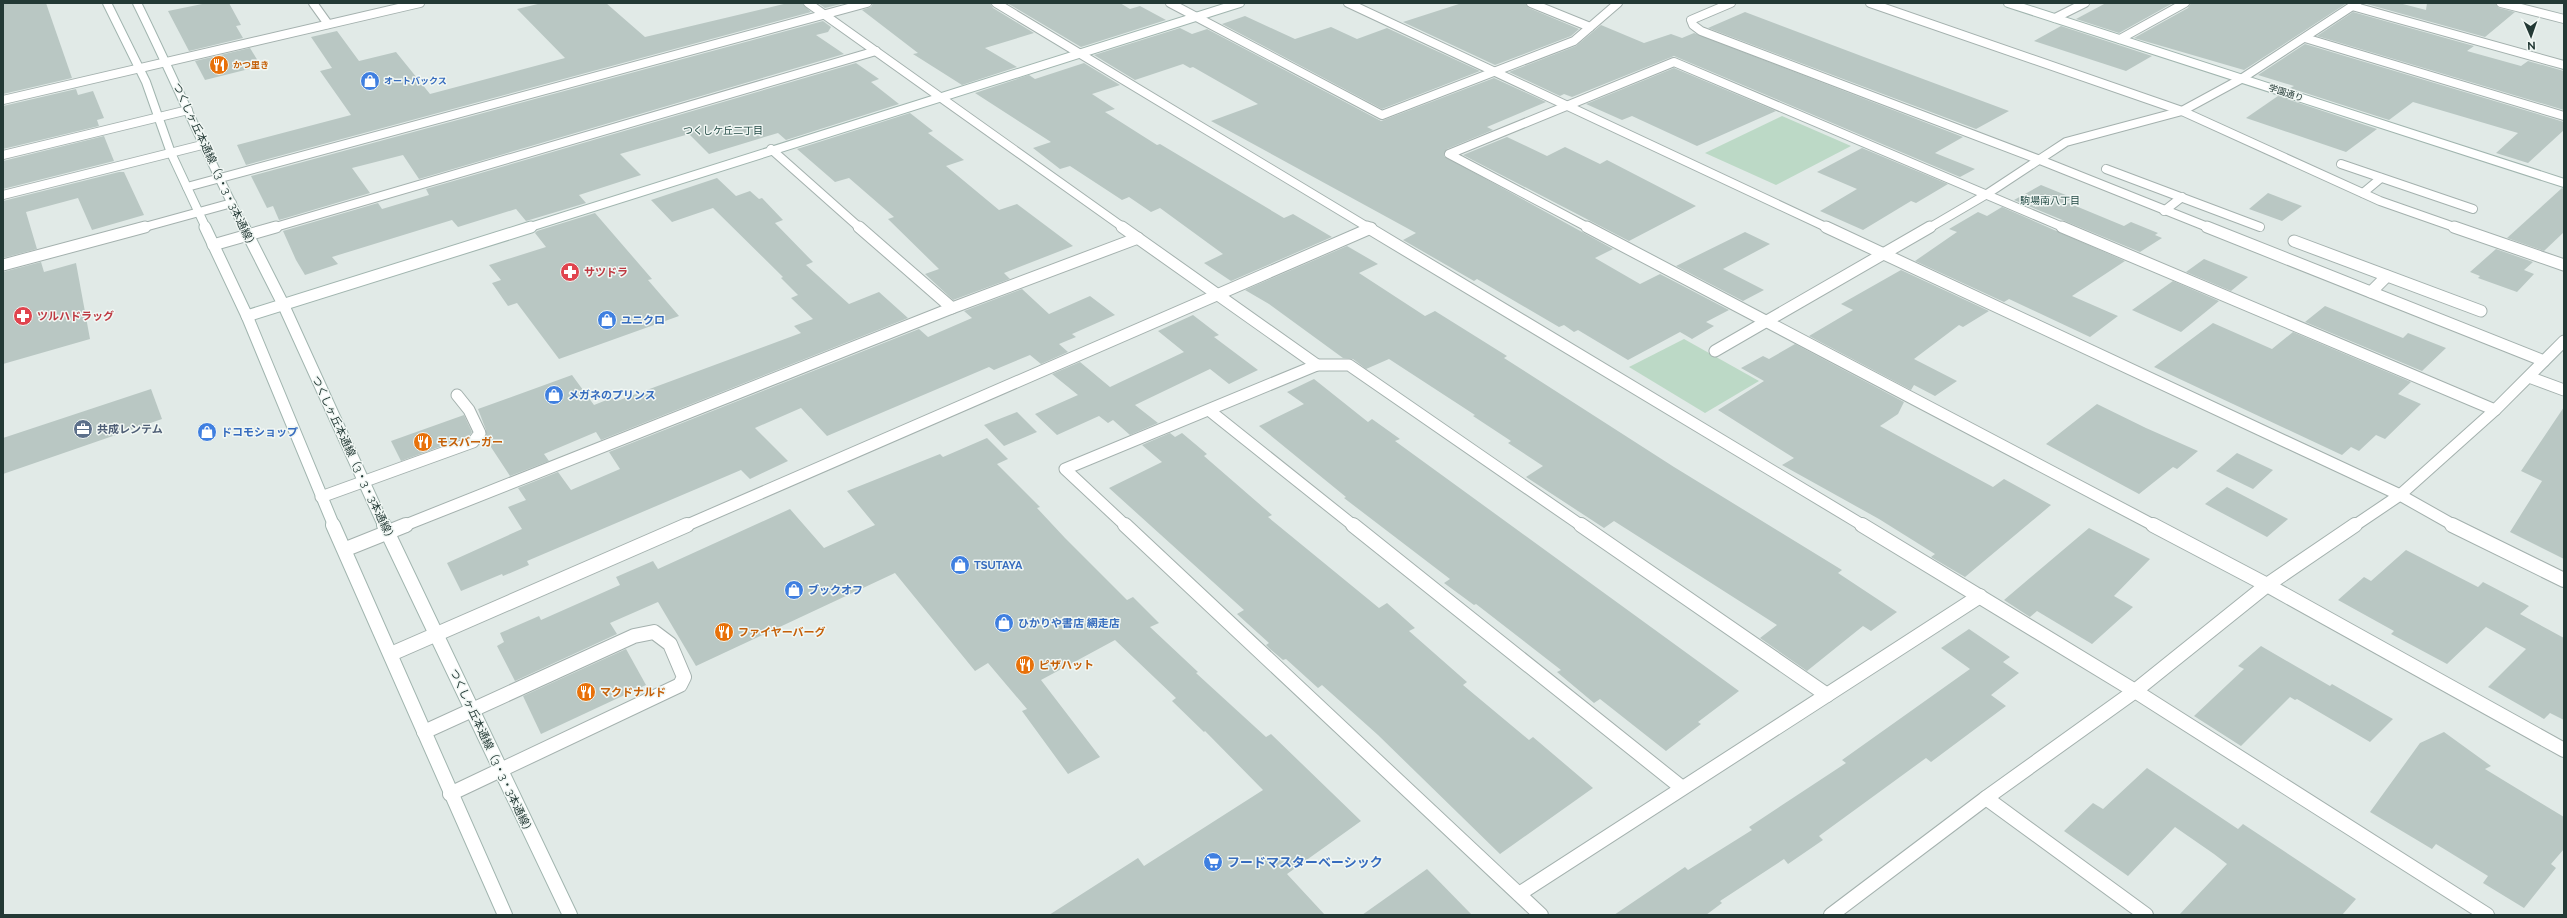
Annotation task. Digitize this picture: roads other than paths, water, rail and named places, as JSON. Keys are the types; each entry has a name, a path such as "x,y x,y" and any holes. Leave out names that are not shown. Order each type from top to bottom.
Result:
{"street":[{"path":"107,3 146,82 171,153 199,212 212,245 247,316 321,497 346,549 450,794 505,915"},
{"name":"つくしヶ丘本通線（3・3・3本通線）","path":"136,3 166,62 202,145 220,178 246,235 283,304 363,482 570,915"},
{"path":"313,3 328,24"},
{"path":"3,100 420,3"},
{"path":"808,3 941,96 1317,365"},
{"path":"187,187 867,3"},
{"path":"996,3 1980,596 2135,691 2487,915"},
{"path":"1170,3 1382,115 1574,41 1618,3"},
{"path":"247,316 772,149 1240,3"},
{"path":"1348,3 2400,495 2440,519 2564,580"},
{"path":"1532,3 1590,27"},
{"path":"1731,3 1691,20 1693,25 1701,31 2040,160 2164,211 2544,361"},
{"path":"1870,3 2182,112 2362,193 2461,230 2564,265"},
{"name":"学園通り","path":"2008,3 2564,183"},
{"path":"2055,18 2085,3"},
{"path":"2120,39 2185,3"},
{"path":"2501,3 2564,20"},
{"path":"1714,351 1882,252 1987,194 2066,142 2182,112 2241,79 2355,4 2564,65"},
{"path":"2305,38 2564,116"},
{"path":"212,245 876,51"},
{"path":"2495,410 1674,62 1449,154 2267,585 2564,750"},
{"path":"3,155 188,110"},
{"path":"3,195 202,145"},
{"path":"772,149 952,308"},
{"path":"2340,164 2473,209"},
{"path":"2106,169 2260,227"},
{"path":"2362,193 2381,178"},
{"path":"2164,211 2182,197"},
{"path":"3,266 232,203"},
{"path":"391,654 1371,228"},
{"path":"346,549 952,308 1138,238"},
{"path":"2294,241 2481,311"},
{"path":"2370,292 2387,276"},
{"path":"1831,915 1986,798 2135,691 2267,585 2400,495 2495,410 2564,341"},
{"path":"1541,915 1065,469 1210,411 1317,365 1349,365 1377,382 1827,695"},
{"path":"2529,377 2564,390"},
{"path":"321,497 473,442 480,433 469,410 457,395"},
{"path":"1210,411 1682,787"},
{"path":"1519,894 1682,787 1980,596"},
{"path":"424,732 634,636 654,632 670,644 684,677 680,685 450,794"},
{"path":"1986,798 2146,915"}],"place":[{"name":"かつ里き","path":"219,65"},
{"name":"オートバックス","path":"370,81"},
{"name":"サツドラ","path":"570,272"},
{"name":"ツルハドラッグ","path":"23,316"},
{"name":"ユニクロ","path":"607,320"},
{"name":"メガネのプリンス","path":"554,395"},
{"name":"共成レンテム","path":"83,429"},
{"name":"ドコモショップ","path":"207,432"},
{"name":"モスバーガー","path":"423,442"},
{"name":"TSUTAYA","path":"960,565"},
{"name":"ブックオフ","path":"794,590"},
{"name":"ひかりや書店 網走店","path":"1004,623"},
{"name":"ファイヤーバーグ","path":"724,632"},
{"name":"ピザハット","path":"1025,665"},
{"name":"マクドナルド","path":"586,692"},
{"name":"フードマスターベーシック","path":"1213,862"}],"district":[{"name":"つくしケ丘二丁目","path":"723,130"},
{"name":"駒場南八丁目","path":"2050,200"}]}
